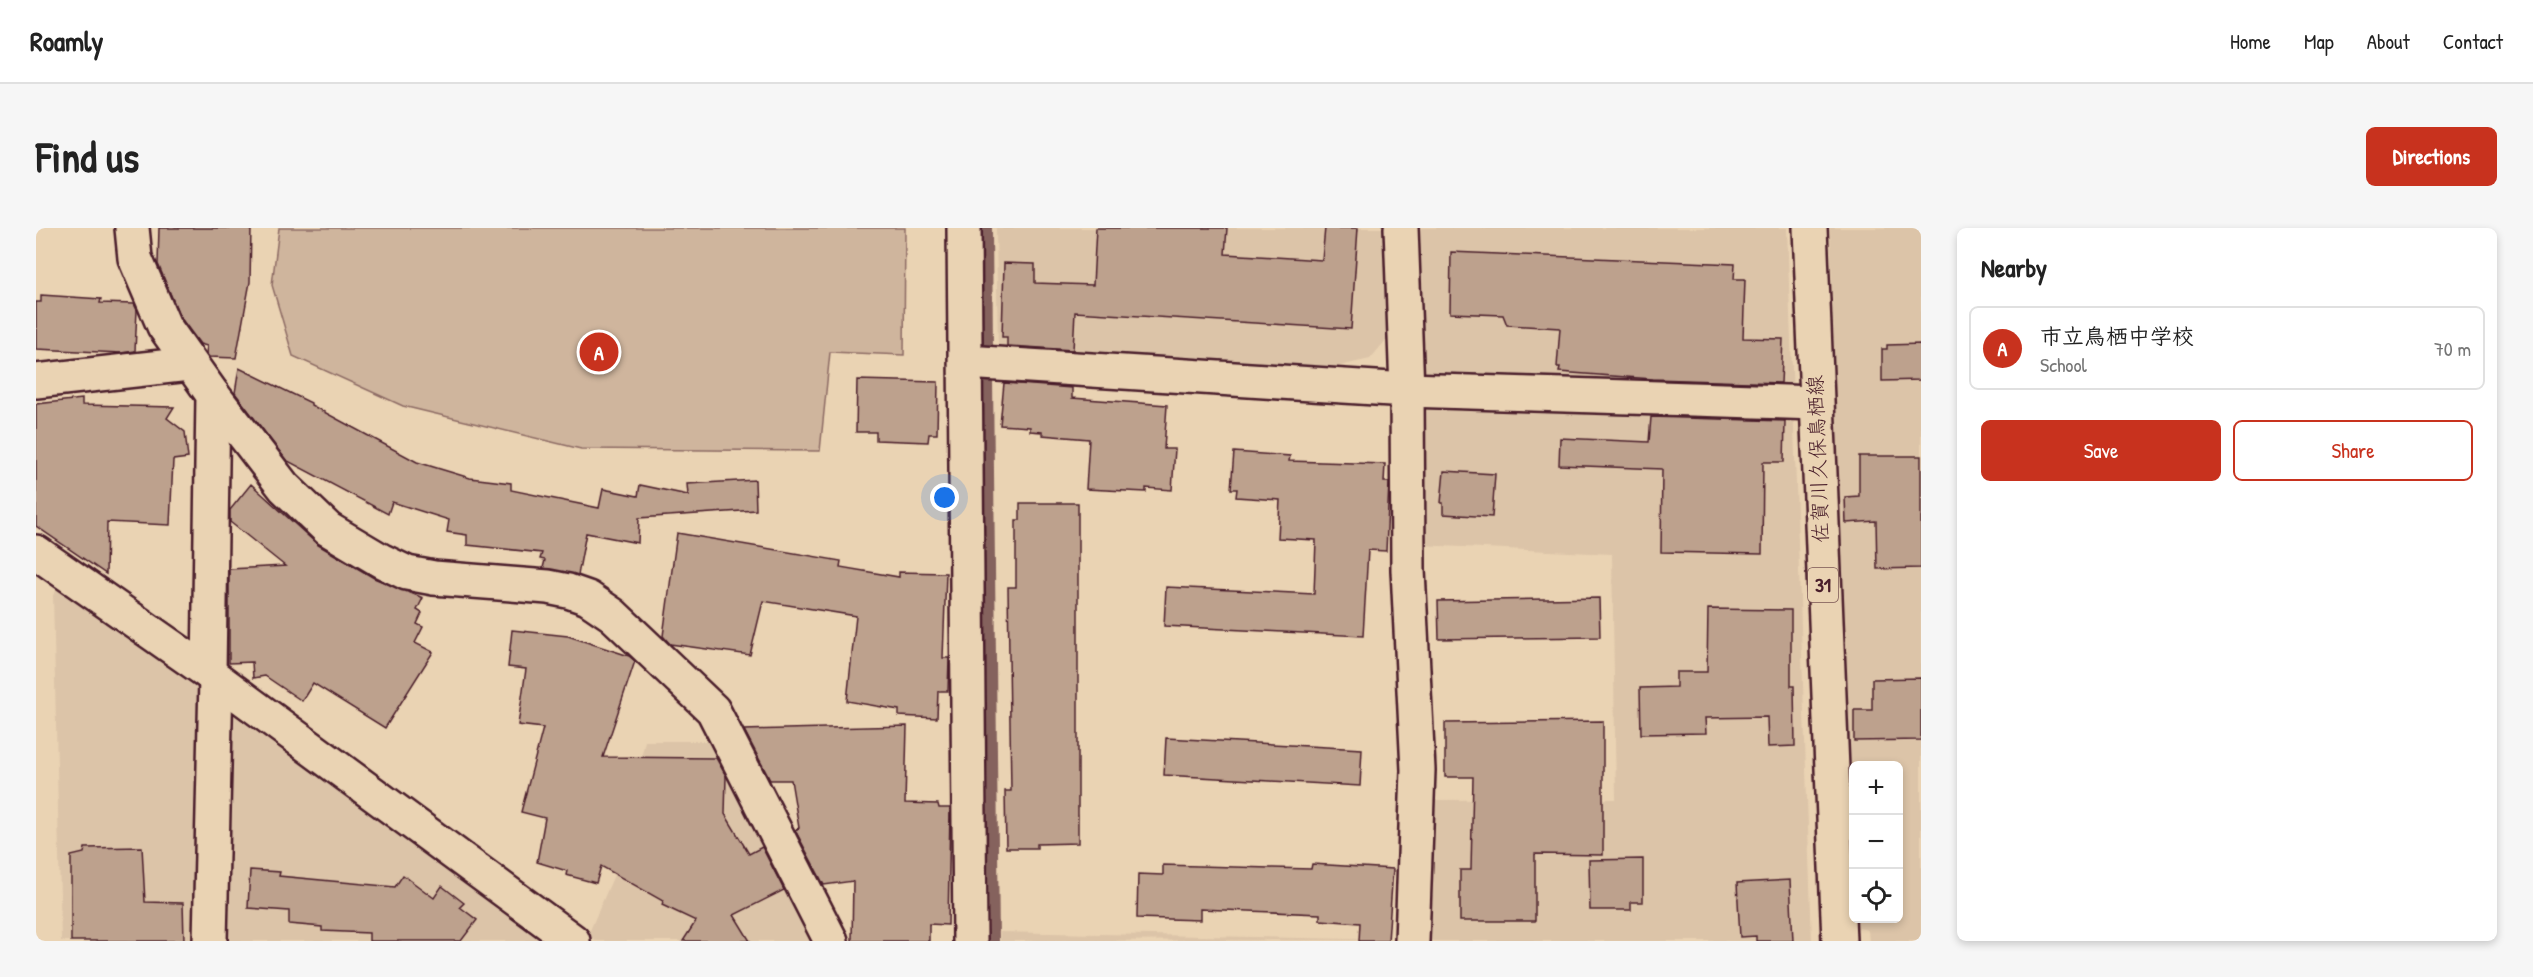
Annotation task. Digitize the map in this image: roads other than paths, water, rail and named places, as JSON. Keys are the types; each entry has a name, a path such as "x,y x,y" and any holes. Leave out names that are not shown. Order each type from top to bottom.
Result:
{"street":[{"path":"132,228 135,258 164,326 189,364 284,487 328,530 407,573 434,578 539,586 568,591 588,598 613,615 713,711 831,941"},
{"path":"964,228 970,941"},
{"path":"1401,228 1407,390 1408,570 1418,770 1412,941"},
{"name":"佐賀川久保鳥栖線","path":"1809,228 1839,941"},
{"path":"966,362 1407,390 1816,403"},
{"path":"36,381 189,364"},
{"path":"210,941 213,395"},
{"path":"36,552 212,676 573,941"}],"waterway":[{"path":"987,228 988,348"},
{"path":"988,378 994,941"}],"place":[{"name":"市立鳥栖中学校","path":"599,352"}]}
